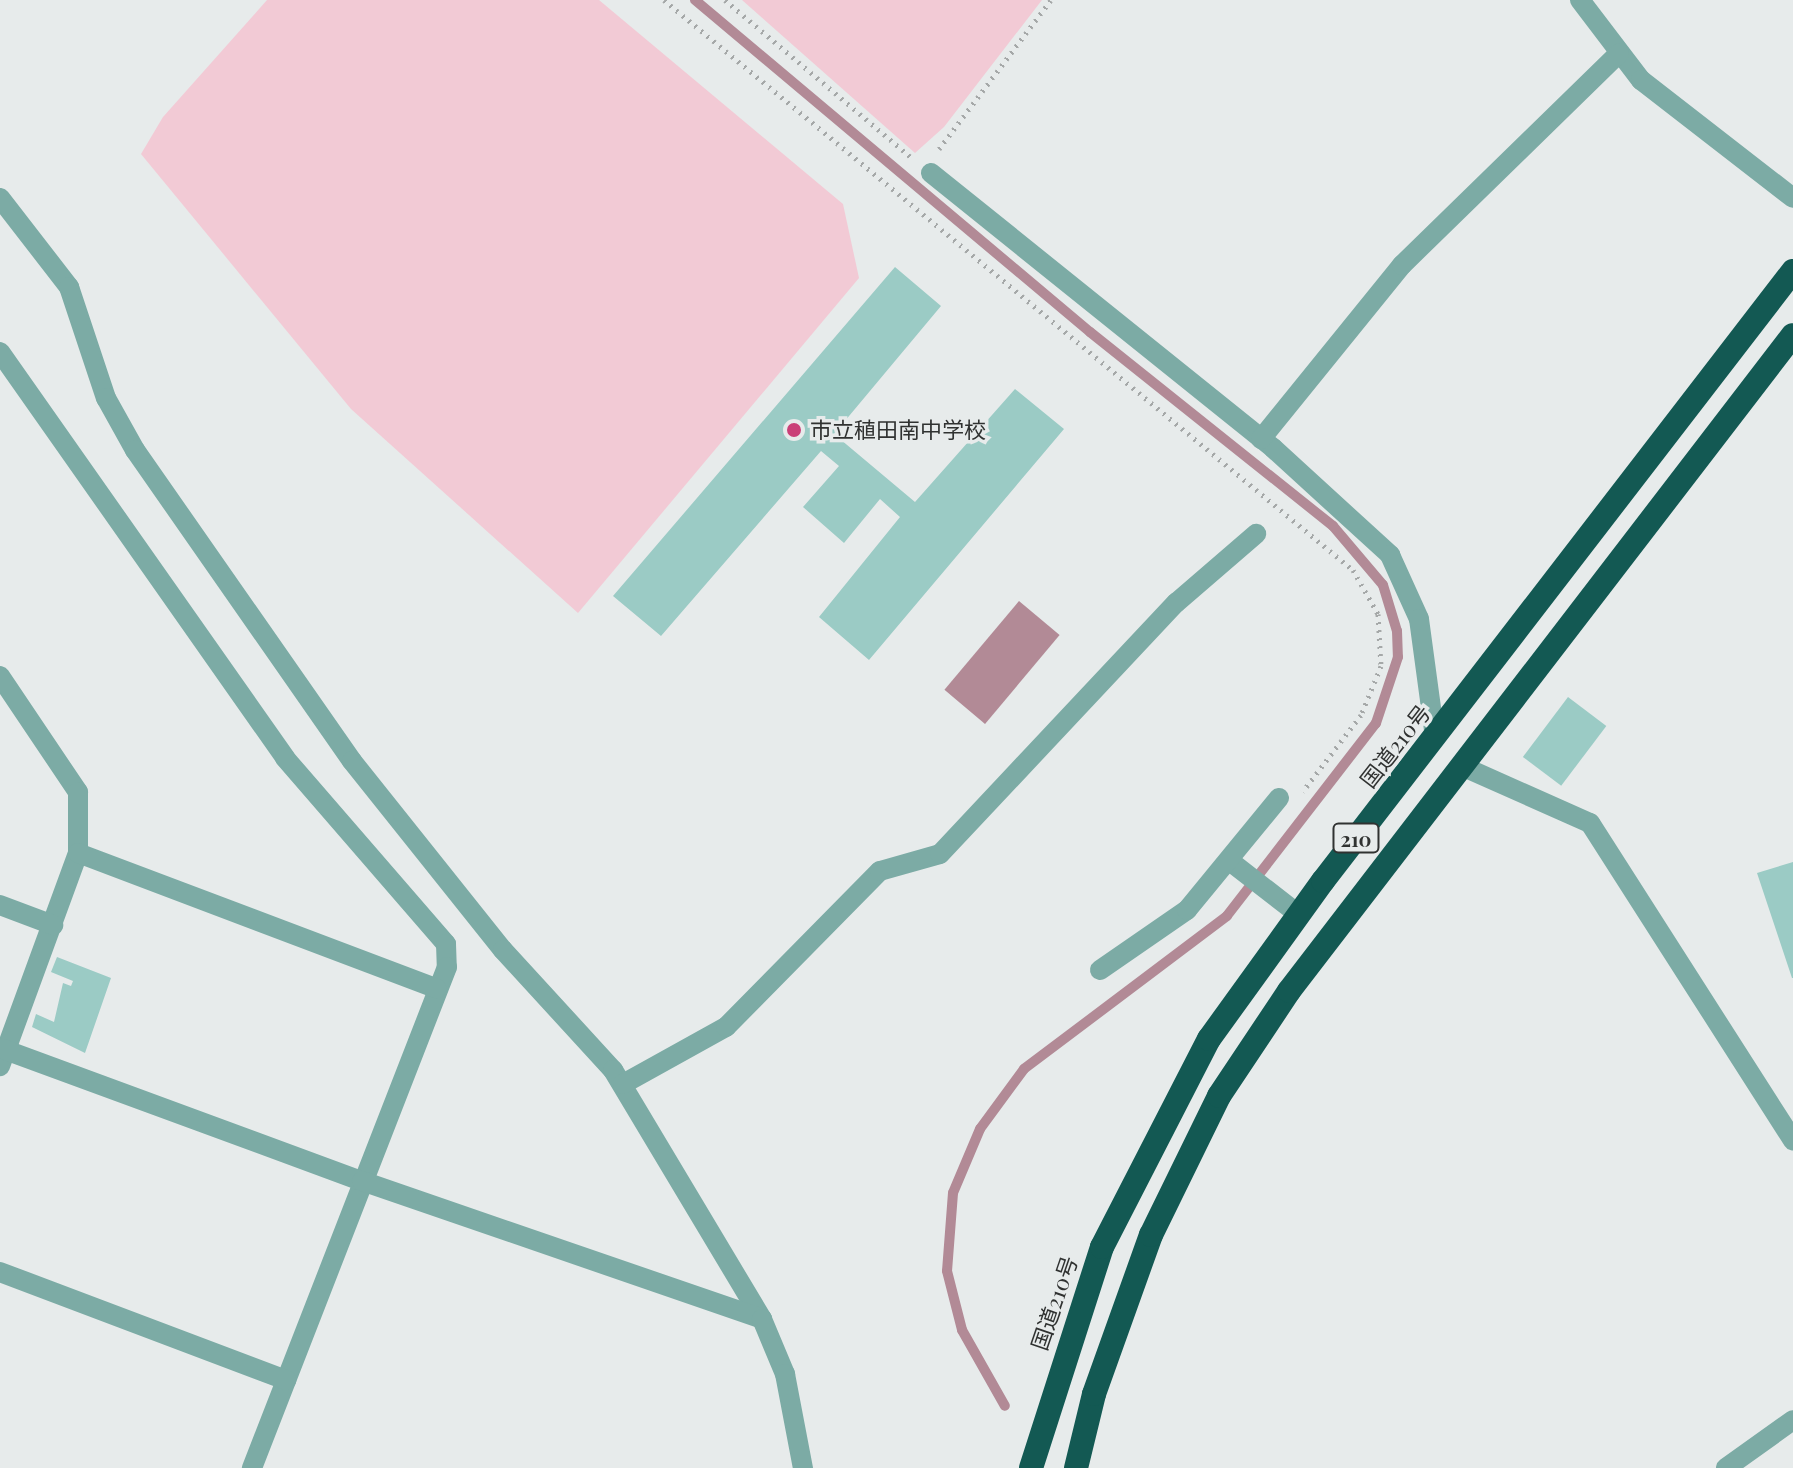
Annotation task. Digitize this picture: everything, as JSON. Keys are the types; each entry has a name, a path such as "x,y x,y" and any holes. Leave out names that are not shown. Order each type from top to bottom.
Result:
{"highway":[{"name":"国道210号","path":"1031,1468 1071,1329 1136,1173 1209,1039 1298,914 1793,271"},
{"name":"210","path":"1080,1467 1094,1394 1151,1235 1219,1096 1289,991 1793,335"}],"street":[{"path":"1580,0 1619,53 1654,92 1793,198"},
{"path":"1261,439 1402,265 1619,53"},
{"path":"929,165 1261,439 1374,537 1402,575 1424,642 1435,738"},
{"path":"0,198 69,287 119,425 268,644 467,906 623,1084 762,1319 785,1374 803,1468"},
{"path":"0,352 285,758 435,926 446,944 447,967 436,988 252,1468"},
{"path":"623,1084 726,1027 880,871 940,854 1176,603 1256,534"},
{"path":"0,676 78,792 78,853 2,1055 762,1319"},
{"path":"1464,767 1590,823 1793,1141"},
{"path":"1100,970 1187,910 1239,868 1288,798"},
{"path":"78,853 436,988"},
{"path":"1239,868 1298,914"},
{"path":"0,905 53,925"},
{"path":"0,1272 286,1380"},
{"path":"1726,1468 1793,1420"}],"path":[{"path":"664,0 1353,570 1378,614 1381,666 1361,715 1288,798"},
{"path":"725,0 929,165 1051,0"}],"shaded area":[{"path":"267,0 599,0 843,204 859,278 578,613 351,409 141,154 163,117"},
{"path":"742,0 1042,0 944,127 915,153"},
{"path":"1019,601 1060,635 985,724 944,690"}],"building":[{"path":"895,267 941,306 834,434 915,502 1015,389 1064,429 869,660 819,617 900,517 880,499 844,543 803,507 839,466 821,451 661,636 613,596"},
{"path":"1568,697 1606,726 1561,786 1523,757"},
{"path":"1793,862 1793,978 1792,978 1757,873"},
{"path":"57,957 111,978 85,1053 32,1027 36,1014 54,1022 63,983 71,986 73,981 51,972"}],"waterway":[{"path":"695,0 1090,332 1333,526 1383,585 1397,631 1398,657 1376,723 1227,916 1024,1069 980,1129 953,1193 947,1271 962,1330 1005,1406"}],"place":[{"name":"市立稙田南中学校","path":"794,430"}]}
